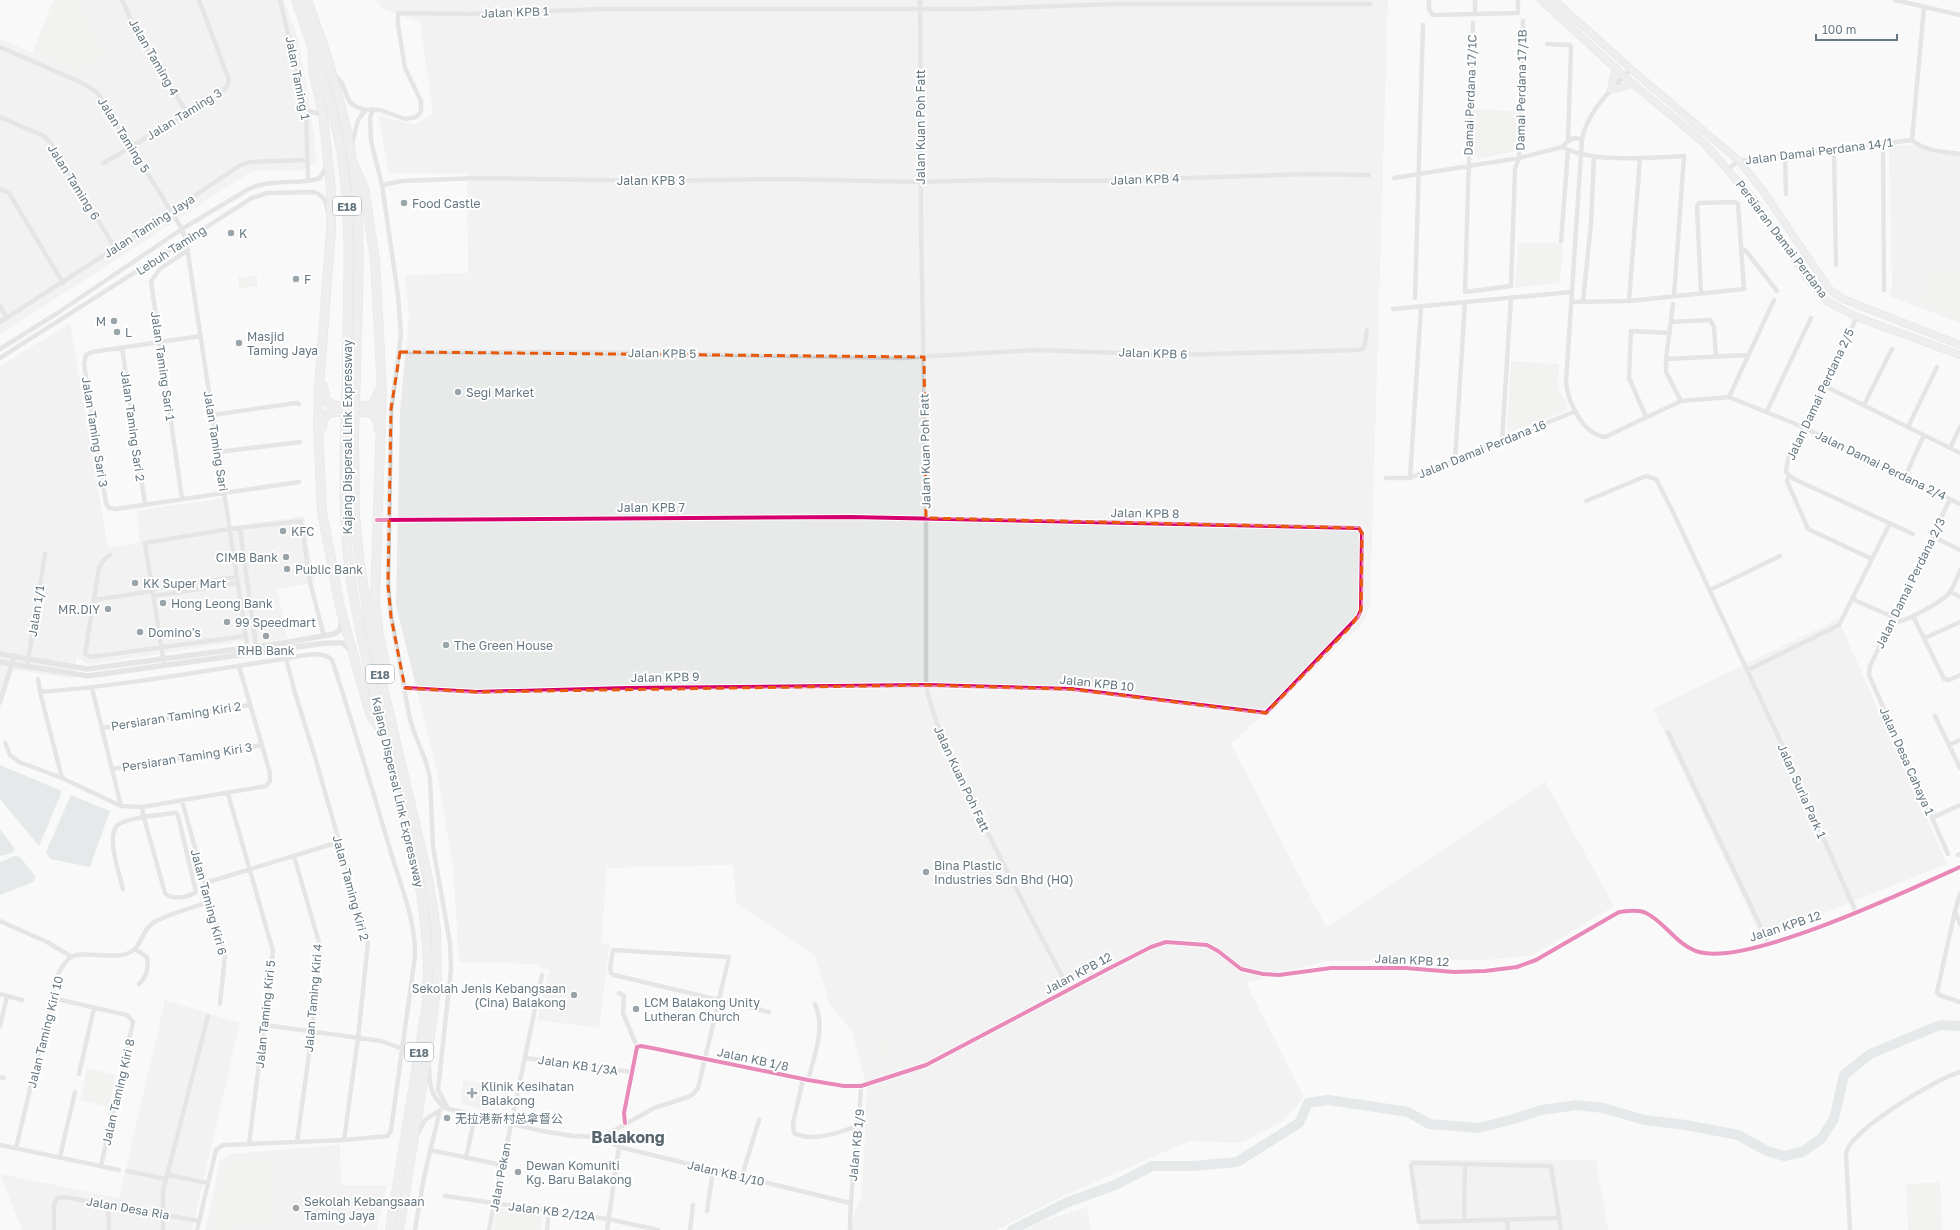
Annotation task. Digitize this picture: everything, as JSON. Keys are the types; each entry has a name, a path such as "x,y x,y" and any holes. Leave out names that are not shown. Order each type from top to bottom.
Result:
{"highway":[{"name":"Kajang Dispersal Link Expressway","path":"296,0 333,114 341,150 346,189 348,224 345,518 348,559 362,638 422,894 427,932 429,964 426,1010 390,1230"},
{"name":"Kajang Dispersal Link Expressway","path":"307,0 324,43 350,147 358,223 354,437 355,517 359,558 371,636 428,878 434,915 438,958 437,983 428,1051 400,1230"},
{"path":"312,46 314,75 324,114 329,158 331,229 318,425 322,512 340,607 370,714 377,725 383,729"},
{"path":"352,162 364,188 375,260 382,390 379,443 375,600 378,629 385,664 385,672 382,683"},
{"path":"321,371 324,396 328,402 335,406 372,405 376,400 379,391 381,374"},
{"path":"319,455 323,420 328,414 335,412 364,412 372,414 376,418 378,424 379,443"}],"main road":[{"name":"Persiaran Damai Perdana","path":"1543,0 1633,84 1704,143 1754,200 1807,278 1828,302 1857,317 1960,355"},
{"name":"Persiaran Damai Perdana","path":"1554,0 1631,69 1739,161 1763,191 1830,290 1843,299 1960,345"},
{"path":"1616,68 1611,90 1633,84"},
{"path":"1807,278 1812,271 1818,274"}],"street":[{"name":"Jalan Taming 4","path":"122,0 132,22 187,113"},
{"name":"Jalan Taming 3","path":"104,163 222,92 227,86 229,80 199,0"},
{"name":"Jalan Taming 1","path":"280,0 306,110 308,181"},
{"name":"Jalan Kuan Poh Fatt","path":"920,0 920,182 926,518 926,685 932,712 959,774 1004,866 1069,989"},
{"path":"1429,0 1429,9 1433,15 1518,13 1518,0"},
{"path":"1475,0 1475,14"},
{"path":"1895,0 1960,15"},
{"name":"Jalan KPB 1","path":"373,109 405,119 416,117 421,112 421,101 405,68 398,25 398,13 473,14 603,9 1001,9 1114,4 1370,4"},
{"path":"1924,7 1912,140 1917,144 1940,152 1960,154"},
{"name":"Damai Perdana 17/1B","path":"1466,292 1511,286 1515,169 1519,158 1523,21"},
{"name":"Damai Perdana 17/1C","path":"1466,292 1468,166 1473,23"},
{"path":"1415,298 1423,25"},
{"path":"1547,44 1566,44 1570,45 1571,48 1568,141"},
{"name":"Jalan Taming 5","path":"0,46 80,82 97,92 182,229"},
{"path":"1631,69 1611,90 1587,121 1582,139 1566,382 1576,411 1592,433 1605,437 1646,416 1681,401 1729,397 1774,300"},
{"path":"332,72 342,83 352,105 366,110 373,109 370,129 382,185 398,295 401,335 400,352 391,409 388,585 391,617 414,732 426,762 430,778 433,847 450,943 451,969 438,1083 440,1096 447,1108"},
{"path":"306,110 324,114"},
{"path":"350,147 354,139 356,121 366,110"},
{"name":"Jalan Taming 6","path":"0,117 44,136 52,145 115,248"},
{"path":"1394,178 1519,158 1562,147 1574,138 1582,139"},
{"name":"Jalan Damai Perdana 14/1","path":"1728,169 1739,161 1883,142 1912,140"},
{"path":"1883,142 1884,290"},
{"path":"1562,147 1594,157 1640,158 1684,156 1674,296"},
{"path":"1834,149 1836,265"},
{"path":"1561,241 1568,150"},
{"path":"1785,156 1786,194"},
{"path":"1584,301 1591,224 1594,157"},
{"name":"Lebuh Taming","path":"0,349 56,314 182,229 255,186 308,181 320,178 326,171 329,158"},
{"path":"1629,301 1640,158"},
{"name":"Jalan Taming Jaya","path":"0,322 63,283 239,166 250,162 307,160"},
{"name":"Jalan KPB 4","path":"920,182 986,180 1097,181 1307,174 1369,175"},
{"name":"Jalan KPB 3","path":"382,185 402,181 476,178 656,181 784,179 920,182"},
{"path":"0,189 9,193 63,283"},
{"name":"Lebuh Taming","path":"0,358 252,198 267,193 307,192 321,195 326,202 331,229"},
{"path":"1571,302 1629,301 1744,289 1738,204 1735,202 1699,203 1697,206 1701,293"},
{"name":"Jalan Taming Sari","path":"182,229 188,250 248,654"},
{"path":"1742,249 1746,251 1777,291"},
{"name":"Jalan Taming Sari 1","path":"182,499 151,281 160,269 188,250"},
{"path":"1392,309 1571,292"},
{"path":"1502,441 1511,297"},
{"path":"1455,460 1465,302"},
{"path":"1673,304 1666,359 1666,372 1681,401"},
{"path":"0,306 7,318"},
{"path":"1410,478 1421,307"},
{"name":"Jalan Damai Perdana 2/5","path":"1788,474 1788,458 1857,317"},
{"path":"1767,411 1811,318"},
{"path":"1671,322 1708,320 1714,327 1716,357"},
{"name":"Jalan KPB 6","path":"924,357 1037,350 1174,355 1359,350 1364,348 1367,330"},
{"path":"1646,416 1629,378 1631,331 1670,333"},
{"path":"122,348 201,336"},
{"name":"Jalan Taming Sari 3","path":"122,348 92,352 86,355 84,364 106,503 110,508 116,509 145,504"},
{"name":"Jalan Taming Sari 2","path":"122,348 145,504"},
{"path":"1864,405 1892,349"},
{"name":"Jalan KPB 5","path":"400,352 580,352 784,357 924,357"},
{"path":"1666,359 1748,355"},
{"path":"1908,427 1937,367"},
{"path":"1823,385 1960,453"},
{"name":"Jalan Damai Perdana 2/4","path":"1729,397 1767,411 1803,427 1960,504"},
{"path":"212,415 296,403 299,404"},
{"name":"Jalan Damai Perdana 16","path":"1386,478 1410,478 1576,411"},
{"path":"1950,448 1960,427"},
{"path":"1904,477 1924,435"},
{"path":"218,452 300,442"},
{"path":"1872,559 1808,529 1787,481 1788,474 1913,534"},
{"name":"Jalan Suria Park 1","path":"1586,501 1646,476 1656,479 1748,670 1856,912"},
{"path":"145,504 299,482"},
{"name":"Jalan Damai Perdana 2/3","path":"1870,666 1950,499"},
{"name":"Jalan KPB 7","path":"377,520 561,518 926,518"},
{"name":"Jalan KPB 8","path":"926,518 1359,528 1362,530 1361,610 1358,617 1266,713"},
{"path":"164,664 145,543 230,529 301,521 310,582 324,636"},
{"path":"1748,670 1839,625 1890,523"},
{"path":"240,528 256,646"},
{"path":"1932,536 1960,550"},
{"name":"Jalan 1/1","path":"27,667 45,554"},
{"path":"110,555 103,560 99,568 85,654 91,657 245,636"},
{"path":"1710,590 1780,556"},
{"path":"1890,623 1896,623 1913,616 1946,597 1951,592 1960,570"},
{"path":"153,592 236,577"},
{"path":"94,600 238,583"},
{"path":"1951,592 1960,597"},
{"path":"1852,599 1893,617"},
{"path":"340,607 343,623 340,630 334,634 282,643 163,657 87,669 1,654 0,663 82,676 336,642 343,643 350,648 356,660"},
{"path":"1913,616 1944,679 1949,680 1960,675"},
{"path":"1925,638 1960,622"},
{"name":"Jalan Taming Kiri 2","path":"282,643 368,943 358,1038 344,1140"},
{"path":"40,692 92,688 322,654 328,656 332,660 372,788 414,936 415,956 391,1130 388,1136 344,1140 223,1145 216,1150 197,1230"},
{"path":"0,702 13,664 14,656"},
{"path":"5,743 10,755 19,762 62,778 121,806 142,807 228,794 266,786 270,781 270,773 239,666"},
{"name":"Jalan Desa Cahaya 1","path":"1870,666 1869,675 1948,854"},
{"path":"38,679 62,778"},
{"name":"Jalan KPB 9","path":"405,688 482,692 568,689 926,685"},
{"name":"Jalan KPB 10","path":"926,685 1071,689 1266,713"},
{"path":"92,688 121,806"},
{"name":"Persiaran Taming Kiri 2","path":"102,728 250,704"},
{"path":"1935,716 1960,768"},
{"path":"1668,732 1769,944"},
{"path":"1949,745 1960,740"},
{"name":"Persiaran Taming Kiri 3","path":"112,769 262,745"},
{"name":"Jalan Taming Kiri 5","path":"228,794 272,951 265,1025 249,1144"},
{"name":"Jalan Taming Kiri 6","path":"182,801 225,955 220,1004"},
{"path":"1932,818 1960,805"},
{"path":"123,889 113,848 112,836 115,828 120,823 144,818 176,813 196,892 175,898 169,897 165,894 144,818 142,807"},
{"path":"205,883 339,842"},
{"name":"Jalan Taming Kiri 4","path":"294,856 320,946 312,1032 297,1142"},
{"name":"Jalan KPB 12","path":"861,1086 926,1065 1069,989 1151,947 1166,942 1207,945 1218,951 1241,969 1263,974 1279,975 1331,968 1406,968 1454,972 1502,970 1517,967 1536,960 1619,912 1632,910 1645,912 1685,946 1700,952 1738,952 1782,941 1856,912 1960,867"},
{"path":"1960,894 1937,992 1939,995 1960,1002"},
{"path":"0,921 47,942 72,957 78,955 120,956 135,949 141,937 152,923 210,902"},
{"path":"1957,909 1960,924"},
{"path":"135,949 147,957 148,964 144,980 139,984"},
{"path":"428,1051 429,1077 432,1094 437,1101 447,1108 511,1125 572,1136 606,1136 625,1123 654,1108 693,1094 698,1088 704,1059 719,1000 729,957 654,953 618,949 613,950 611,973 719,1000 769,1012"},
{"name":"Jalan Taming Kiri 10","path":"16,1148 57,976 72,957"},
{"name":"Jalan Pekan","path":"489,1230 542,975"},
{"path":"618,993 624,996 623,1013 639,1047 632,1072 624,1113 625,1123"},
{"path":"0,994 22,1000"},
{"path":"0,1026 7,996"},
{"path":"52,998 94,1008 79,1074"},
{"path":"815,1004 820,1014 820,1028 793,1123 794,1133 803,1136 829,1135 859,1125"},
{"name":"Jalan Taming Kiri 8","path":"94,1008 127,1015 134,1022 101,1166"},
{"path":"163,1230 162,1197 208,1016"},
{"path":"265,1025 381,1041 403,1049"},
{"name":"Jalan KB 1/8","path":"639,1047 844,1086 861,1086"},
{"name":"Jalan KB 1/3A","path":"525,1058 632,1072"},
{"path":"1850,1230 1846,1154 1848,1146 1872,1124 1894,1107 1944,1078 1960,1072"},
{"name":"Jalan KB 1/9","path":"850,1230 850,1203 859,1125 861,1086"},
{"path":"60,1157 75,1092"},
{"path":"414,1141 425,1120 440,1110 447,1108"},
{"path":"415,1230 430,1150 440,1110"},
{"path":"466,1158 475,1116"},
{"path":"742,1176 759,1120"},
{"name":"Jalan KB 1/10","path":"606,1136 611,1142 619,1147 850,1203"},
{"path":"0,1145 118,1170"},
{"path":"607,1230 619,1147"},
{"path":"430,1150 502,1165"},
{"path":"1559,1218 1419,1222 1411,1166 1413,1163 1551,1166 1561,1230"},
{"path":"1464,1221 1465,1164"},
{"path":"707,1212 713,1170"},
{"path":"127,1171 208,1183"},
{"name":"Jalan KB 2/12A","path":"445,1196 608,1219 658,1230"},
{"name":"Jalan Desa Ria","path":"54,1230 54,1204 57,1198 64,1197 199,1221"},
{"path":"108,1205 109,1230"},
{"path":"690,1230 693,1205"},
{"path":"547,1230 549,1211"},
{"path":"1507,1220 1508,1230"}],"highlighted area":[{"path":"400,352 924,357 926,518 1359,528 1362,533 1361,610 1352,625 1266,713 1071,689 926,685 477,692 405,688 391,617 388,585 391,409"}],"shaded area":[{"path":"53,0 81,0 106,55 80,75 32,53"},
{"path":"81,0 284,0 298,39 310,106 317,161 302,171 252,171 0,335 0,38 80,75 106,55"},
{"path":"375,0 1388,0 1370,608 1360,627 1231,744 1326,927 1545,781 1614,906 1534,955 1487,960 1326,961 1246,983 1304,1097 1282,1122 1241,1143 1190,1141 1065,1195 997,1230 849,1230 862,1193 867,1089 852,1031 830,1005 815,956 736,903 733,865 607,868 601,943 610,944 599,1028 537,1020 550,970 540,968 541,964 459,962 453,869 436,767 396,606 400,411 409,317 405,275 468,273 467,174 389,173 378,116 415,124 433,114 420,22 385,10"},
{"path":"1473,109 1517,111 1517,148 1514,151 1479,159 1474,155"},
{"path":"1889,145 1914,145 1940,154 1960,155 1960,323 1889,296 1892,286"},
{"path":"1518,243 1563,243 1560,283 1515,288"},
{"path":"1949,266 1960,271 1960,321 1918,306 1931,268"},
{"path":"257,276 257,287 239,288 238,277"},
{"path":"70,323 108,548 140,542 136,511 223,498 226,527 304,516 315,583 277,589 287,638 261,642 242,641 88,665 77,656 73,679 16,670 12,674 0,710 0,366"},
{"path":"1511,361 1559,364 1558,388 1568,405 1566,411 1510,432 1507,429"},
{"path":"1838,619 1947,864 1762,938 1653,709"},
{"path":"0,765 62,791 39,846 0,799"},
{"path":"71,795 110,811 90,867 50,859 46,852"},
{"path":"0,829 15,849 12,853 0,856"},
{"path":"15,856 20,857 35,876 35,880 0,895 0,862"},
{"path":"165,1000 240,1023 192,1230 22,1230 0,1174 119,1198"},
{"path":"886,1037 897,1059 886,1065 874,1043"},
{"path":"87,1068 116,1075 109,1107 80,1100"},
{"name":"Klinik Kesihatan Balakong","path":"463,1080 484,1083 481,1110 460,1103"},
{"name":"Sekolah Kebangsaan Taming Jaya","path":"340,1145 341,1185 387,1185 377,1230 205,1230 220,1161 230,1154"},
{"path":"272,1153 273,1229 209,1230 223,1165 231,1156"},
{"path":"1408,1160 1596,1160 1608,1230 1420,1230"},
{"path":"1940,1182 1942,1230 1908,1230 1906,1184"},
{"path":"1087,1207 1091,1230 1027,1230 1041,1222"},
{"path":"497,1208 543,1213 541,1230 493,1230"}],"waterway":[{"path":"1012,1230 1068,1202 1115,1185 1152,1166 1193,1166 1237,1162 1299,1123 1308,1103 1328,1100 1408,1112 1429,1124 1478,1128 1514,1119 1541,1110 1577,1105 1603,1108 1645,1120 1686,1125 1738,1135 1767,1151 1784,1156 1802,1152 1821,1139 1834,1119 1844,1075 1870,1054 1940,1025 1960,1026"}],"cycle path":[{"path":"377,520 851,517 1359,528 1362,533 1361,610 1358,617 1266,713 1071,689 926,685 627,688 477,692 405,688"},
{"path":"625,1123 624,1113 637,1047 641,1046 657,1049 808,1080 844,1086 861,1086 926,1065 1106,970 1151,947 1166,942 1207,945 1218,951 1241,969 1263,974 1279,975 1331,968 1406,968 1454,972 1485,971 1517,967 1536,960 1619,912 1636,911 1646,913 1653,917 1684,945 1691,949 1699,952 1722,953 1754,948 1829,923 1868,908 1960,867"}],"place":[{"name":"Food Castle","path":"404,203"},
{"name":"K","path":"231,233"},
{"name":"F","path":"296,279"},
{"name":"M","path":"114,321"},
{"name":"L","path":"117,332"},
{"name":"Masjid Taming Jaya","path":"239,343"},
{"name":"Segi Market","path":"458,392"},
{"name":"KFC","path":"283,531"},
{"name":"CIMB Bank","path":"286,557"},
{"name":"Public Bank","path":"287,569"},
{"name":"KK Super Mart","path":"135,583"},
{"name":"Hong Leong Bank","path":"163,603"},
{"name":"MR.DIY","path":"108,609"},
{"name":"99 Speedmart","path":"227,622"},
{"name":"Domino's","path":"140,632"},
{"name":"RHB Bank","path":"266,636"},
{"name":"The Green House","path":"446,645"},
{"name":"Bina Plastic Industries Sdn Bhd (HQ)","path":"926,872"},
{"name":"Sekolah Jenis Kebangsaan (Cina) Balakong","path":"574,995"},
{"name":"LCM Balakong Unity Lutheran Church","path":"636,1009"},
{"name":"Klinik Kesihatan Balakong","path":"472,1093"},
{"name":"无拉港新村总拿督公","path":"447,1118"},
{"name":"Dewan Komuniti Kg. Baru Balakong","path":"518,1172"},
{"name":"Sekolah Kebangsaan Taming Jaya","path":"296,1208"}],"district":[{"name":"Balakong","path":"628,1137"}]}
